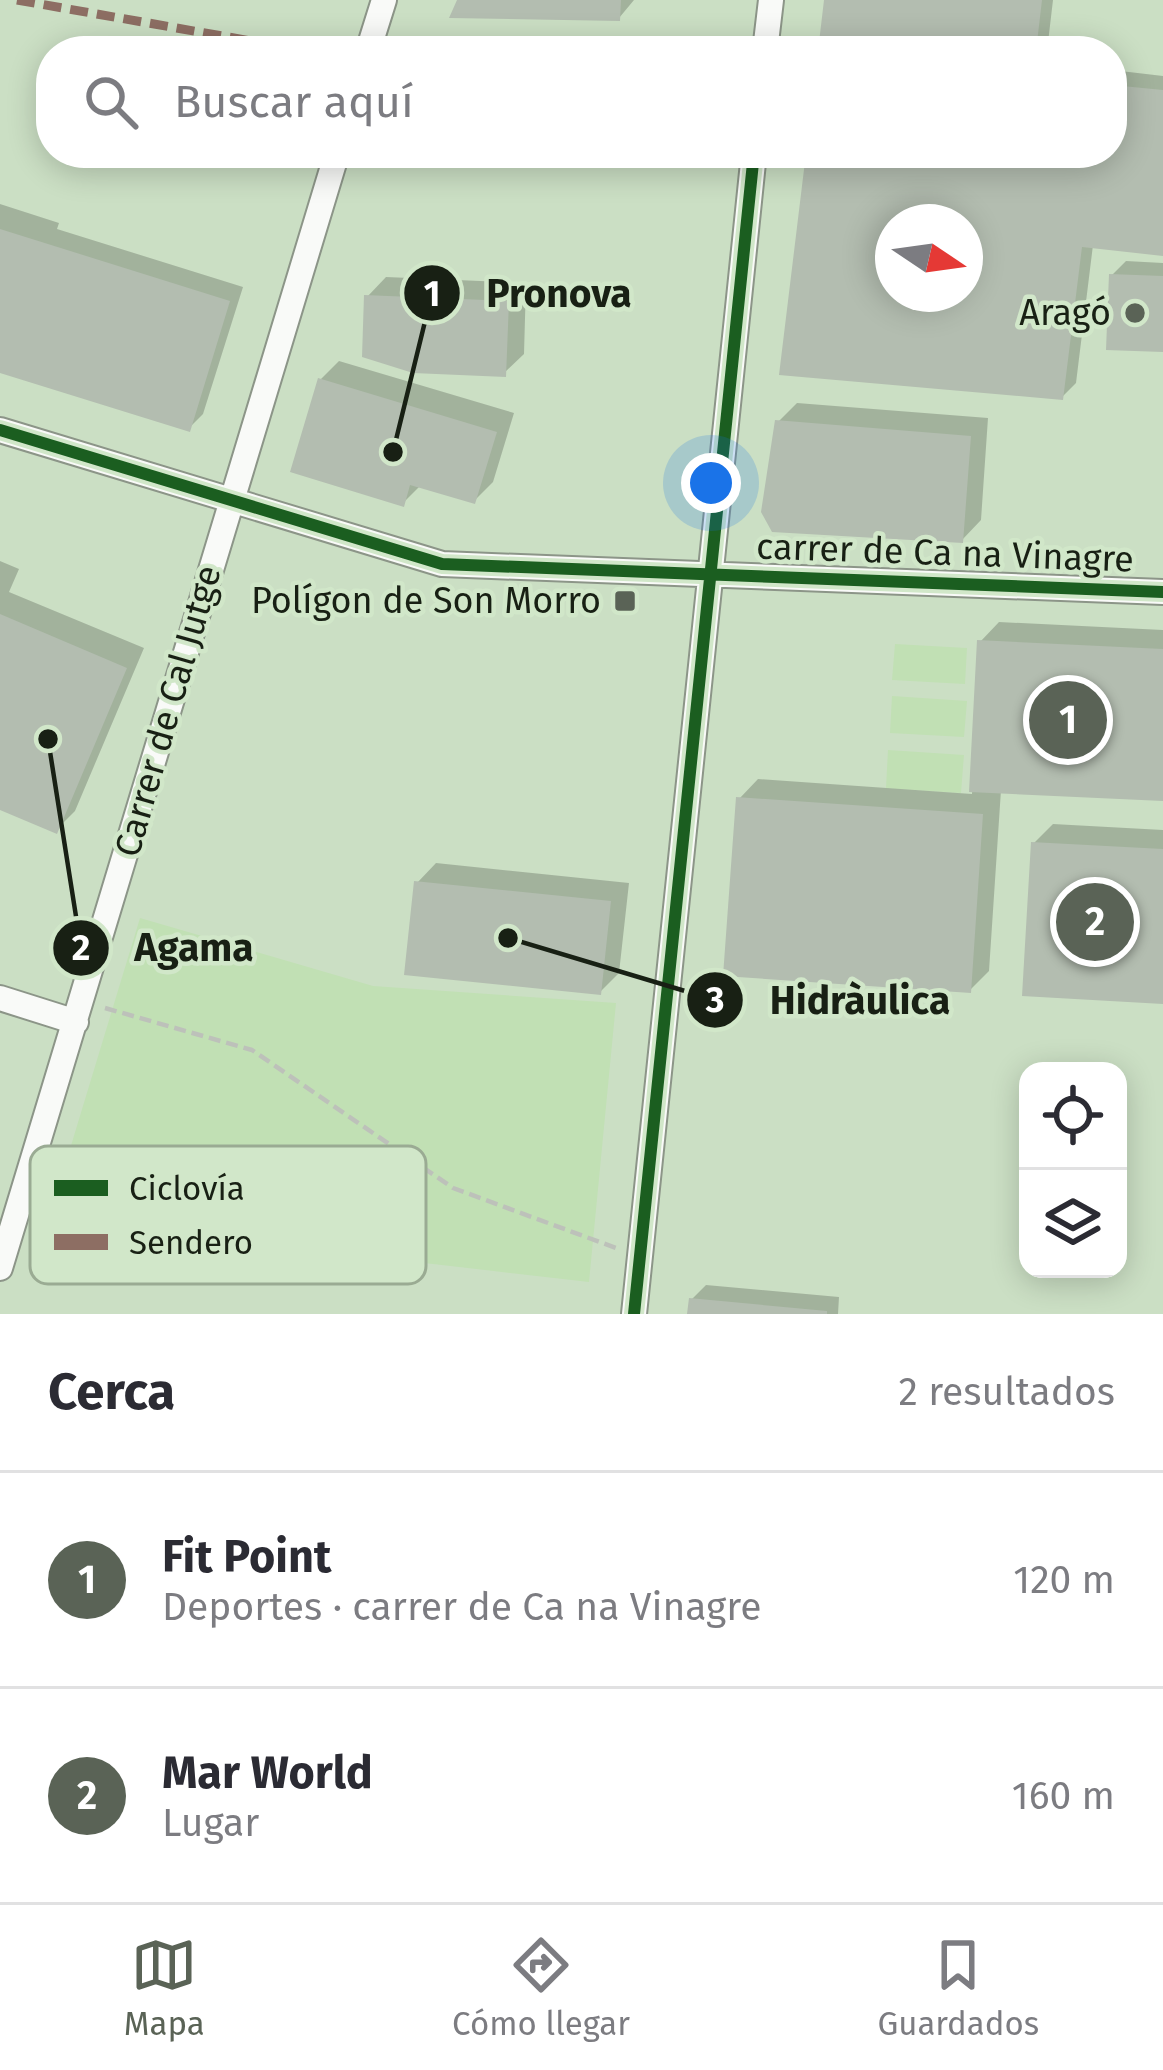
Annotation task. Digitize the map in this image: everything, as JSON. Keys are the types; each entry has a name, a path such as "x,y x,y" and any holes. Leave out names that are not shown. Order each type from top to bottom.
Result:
{"street":[{"path":"373,36 384,0"},
{"path":"767,36 771,0"},
{"name":"Carrer de Cal Jutge","path":"38,1146 332,168"},
{"path":"634,1314 752,168"},
{"path":"0,430 230,500"},
{"name":"carrer de Ca na Vinagre","path":"230,500 442,564 1163,592"},
{"path":"0,998 79,1012"},
{"name":"Carrer de Cal Jutge","path":"0,1268 30,1171"}],"path":[{"path":"79,1012 252,1050 391,1146"},
{"path":"426,1170 453,1189 639,1256"}],"shaded area":[{"path":"0,0 1163,0 1163,1314 0,1314"},
{"path":"895,644 967,648 965,684 892,680"},
{"path":"892,696 967,701 964,737 890,733"},
{"path":"888,750 964,755 961,793 886,788"},
{"path":"140,918 373,986 616,1003 589,1282 426,1263 426,1146 71,1146"}],"building":[{"path":"457,0 621,0 620,21 449,18"},
{"path":"824,0 1042,0 1038,36 820,36"},
{"path":"1127,86 1163,90 1163,256 1082,247 1063,400 779,375 804,168 1127,168"},
{"path":"0,229 230,301 190,432 0,373"},
{"name":"Aragó","path":"1109,274 1163,276 1163,352 1106,350"},
{"path":"364,295 509,301 506,377 413,373 362,357"},
{"path":"318,378 497,432 475,504 410,485 404,507 290,472"},
{"path":"775,420 971,436 963,543 772,532 761,512"},
{"path":"0,614 127,668 57,834 0,810"},
{"path":"977,640 1163,649 1163,801 969,792"},
{"path":"736,797 983,814 971,993 723,976"},
{"path":"1031,842 1163,849 1163,1004 1022,996"},
{"path":"414,881 611,901 601,995 404,975"},
{"path":"689,1298 827,1311 827,1314 687,1314"}],"marked path":[{"path":"17,0 222,36"}],"cycle path":[{"path":"634,1314 752,168"},
{"path":"0,430 442,564 1163,592"}],"place":[{"name":"Aragó","path":"1135,313"},
{"name":"Pronova","path":"393,452"},
{"name":"Polígon de Son Morro","path":"625,601"},
{"name":"Fit Point","path":"1068,720"},
{"name":"Agama","path":"48,739"},
{"name":"Mar World","path":"1095,922"},
{"name":"Hidràulica","path":"508,938"}]}
